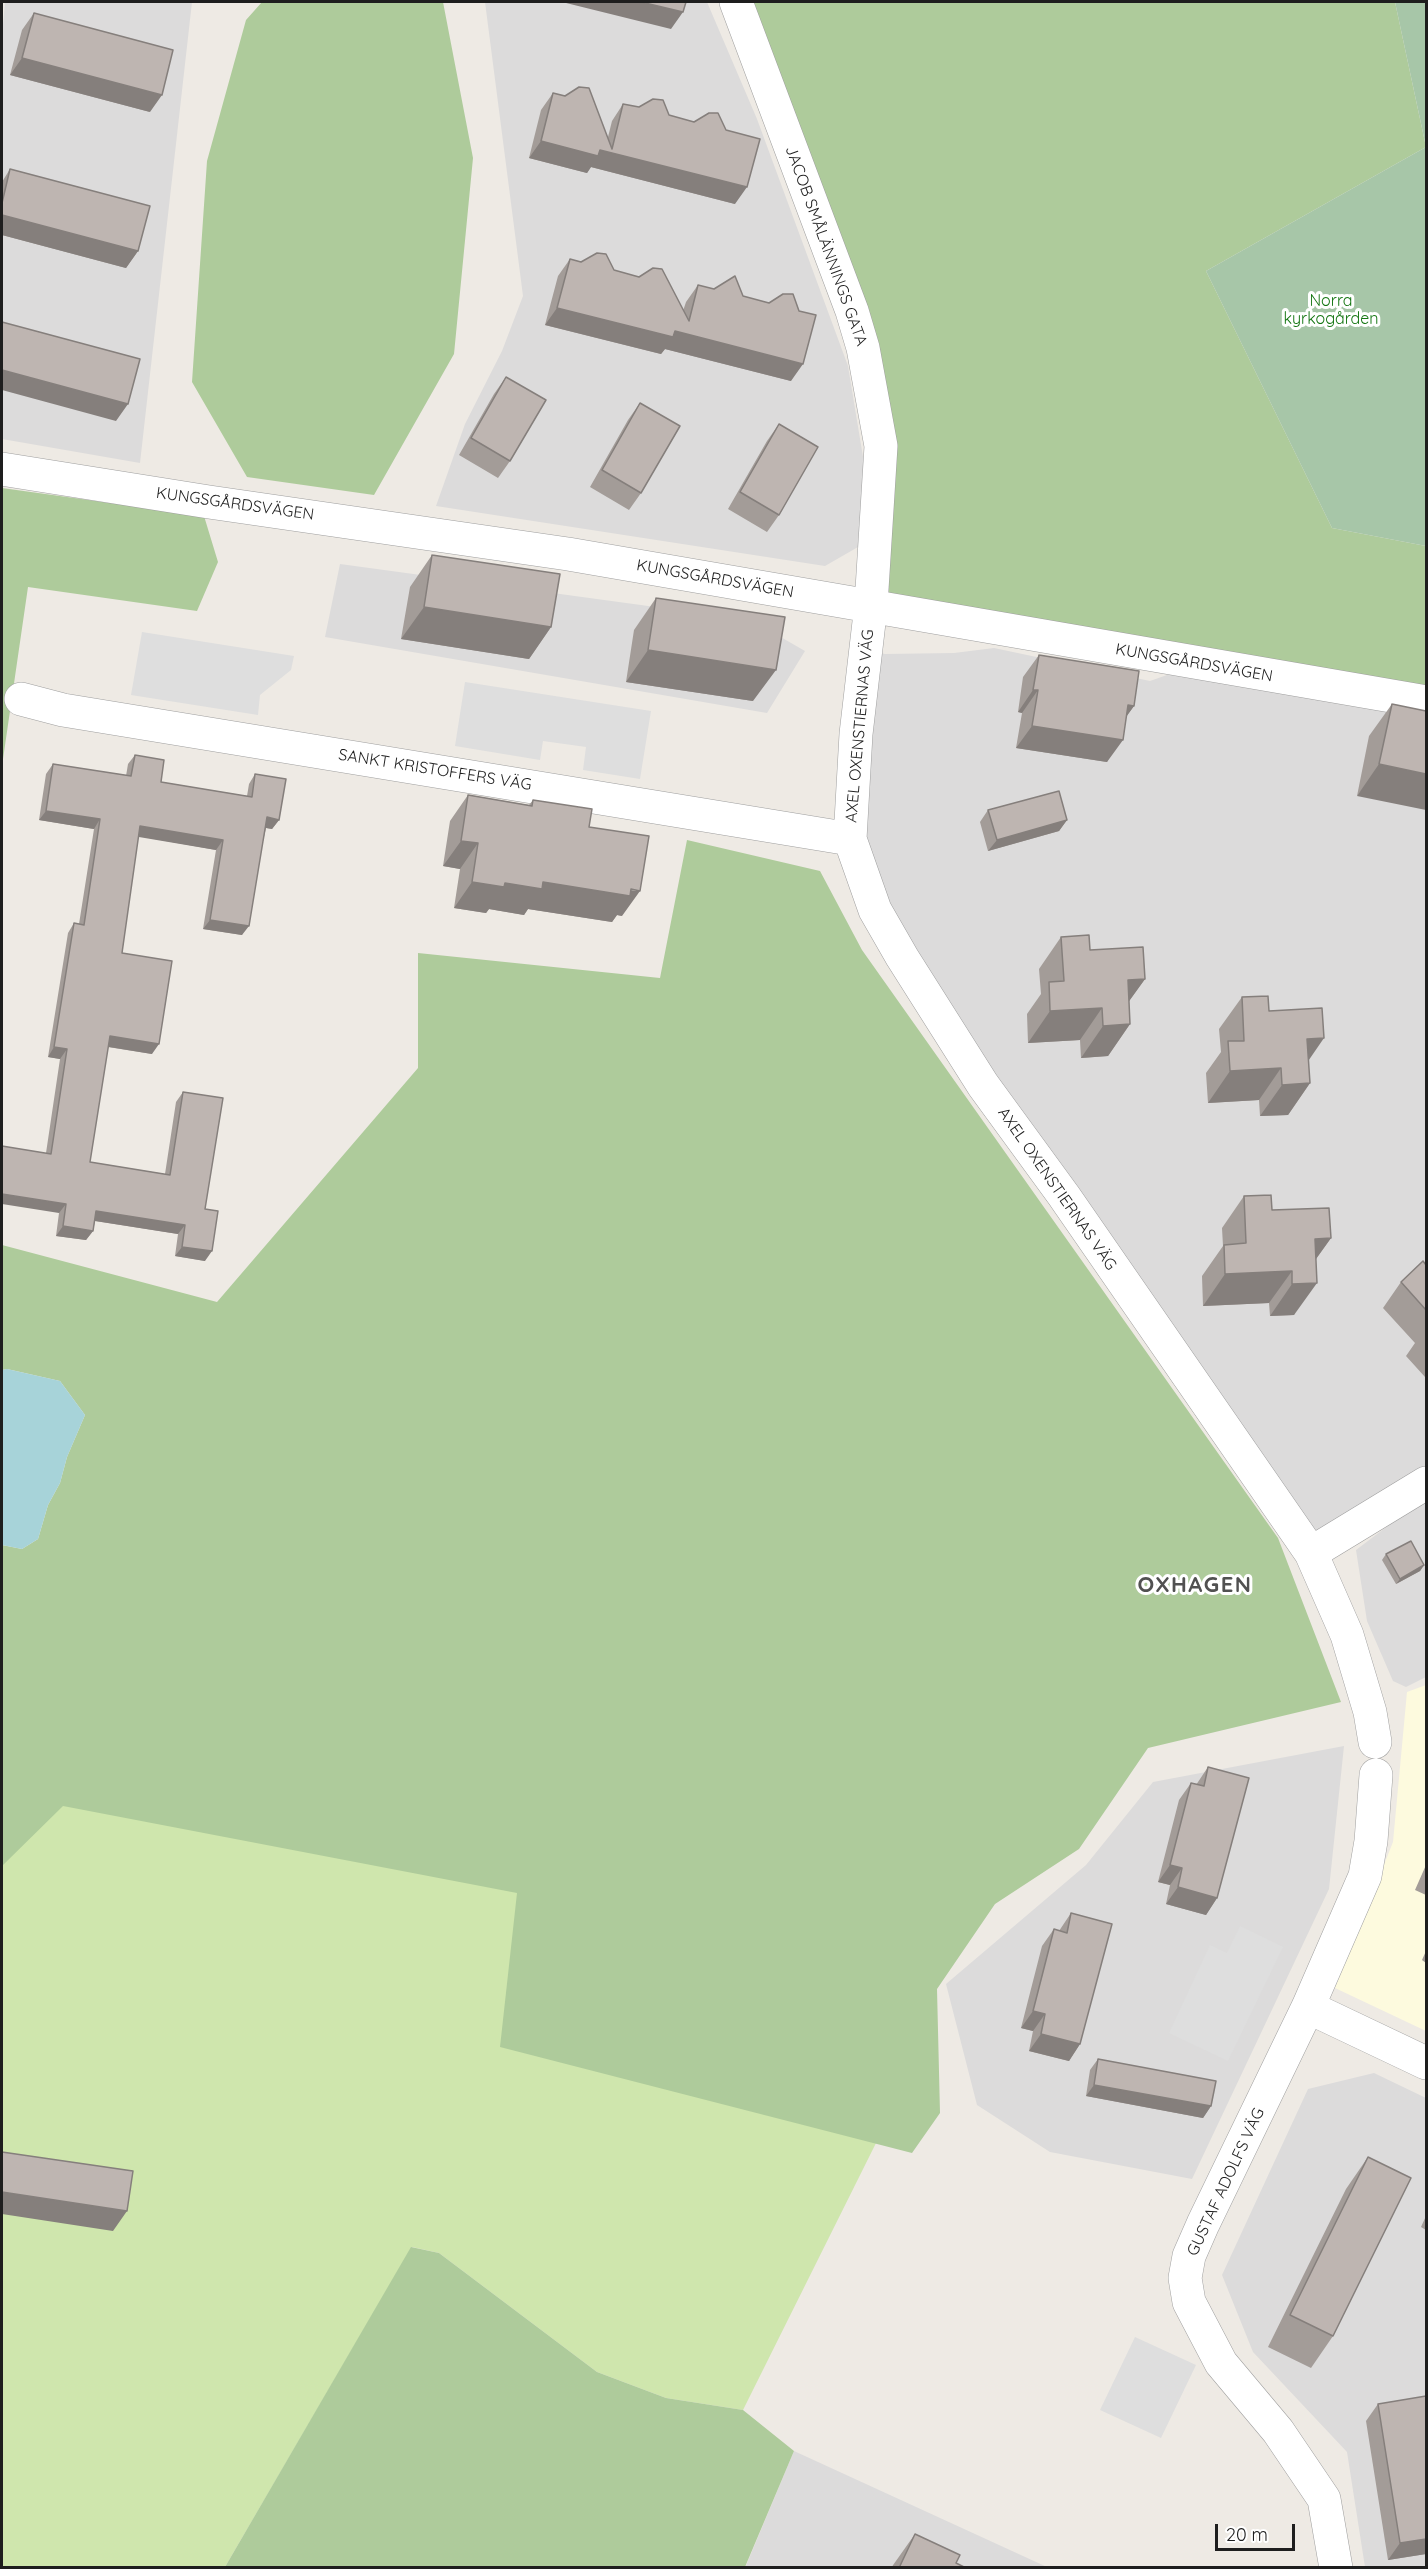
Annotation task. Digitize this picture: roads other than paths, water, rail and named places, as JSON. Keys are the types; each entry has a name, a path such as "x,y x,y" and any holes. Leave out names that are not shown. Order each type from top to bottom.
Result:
{"street":[{"name":"JACOB SMÅLÄNNINGS GATA","path":"736,2 852,311 863,348 882,446 871,605"},
{"name":"KUNGSGÅRDSVÄGEN","path":"2,469 209,502 568,554 1426,702"},
{"name":"AXEL OXENSTIERNAS VÄG","path":"871,605 856,734 850,839 875,910 977,1076 1064,1196 1311,1553 1347,1635 1370,1712 1375,1742"},
{"name":"SANKT KRISTOFFERS VÄG","path":"21,699 63,710 850,839"},
{"path":"1311,1553 1426,1483"},
{"name":"GUSTAF ADOLFS VÄG","path":"1336,2568 1324,2499 1278,2431 1221,2363 1189,2302 1185,2278 1190,2256 1203,2224 1308,2007 1365,1876 1371,1841 1376,1774"},
{"path":"1308,2007 1426,2063"}],"water":[{"path":"7,1369 60,1381 85,1415 67,1457 60,1483 48,1505 38,1539 22,1549 2,1545 2,1370"}],"district":[{"name":"OXHAGEN","path":"1195,1585"}],"park label":[{"name":"Norra kyrkogården","path":"1331,310"}]}
